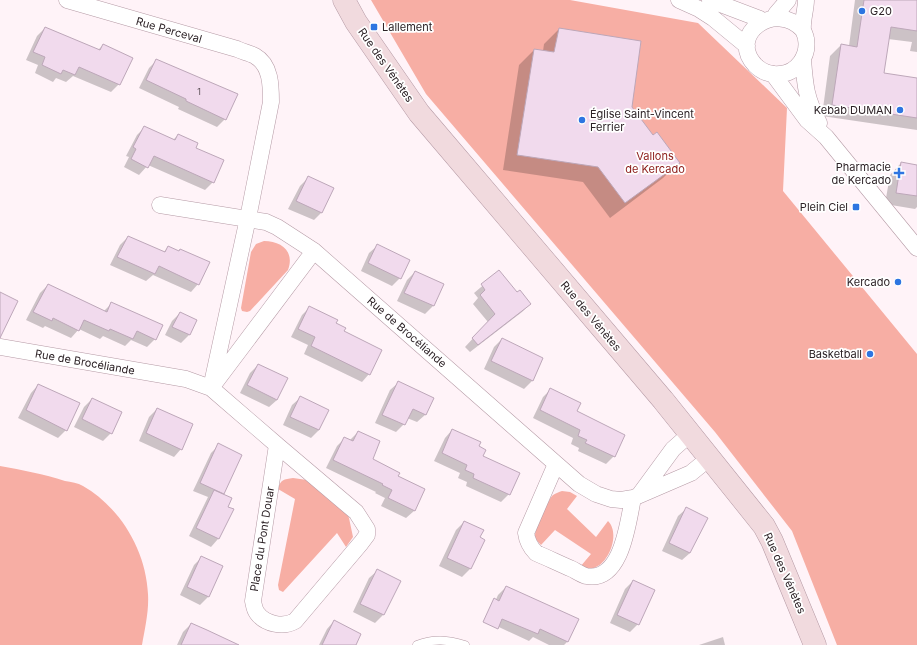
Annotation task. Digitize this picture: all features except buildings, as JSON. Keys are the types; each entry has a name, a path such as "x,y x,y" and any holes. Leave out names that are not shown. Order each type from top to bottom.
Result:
{"street":[{"name":"Rue Perceval","path":"67,0 237,49 256,56 266,67 271,85 270,102 248,218"},
{"name":"Rue des Vénètes","path":"344,0 356,22 420,113 658,394 764,526 772,541 815,645"},
{"path":"679,0 699,9 713,18 747,46"},
{"path":"710,0 760,19"},
{"path":"776,14 788,0"},
{"path":"803,30 806,0"},
{"path":"776,14 792,18 798,23 803,30 806,39 806,49 803,59 798,66 782,74 773,74 766,72 754,64 748,52 747,46 750,30 760,19 776,14"},
{"path":"803,59 806,92 810,105 826,137"},
{"path":"773,74 807,120 826,137 917,248"},
{"name":"Rue de Brocéliande","path":"160,205 266,222 277,227 314,251 579,484 596,494 611,499 622,500 636,496 691,473 702,464 712,461"},
{"path":"211,388 248,218"},
{"path":"211,388 314,251"},
{"name":"Rue de Brocéliande","path":"0,347 186,379 211,388"},
{"name":"Place du Pont Douar","path":"211,388 356,512 367,529 367,535 361,543 295,621 285,625 277,624 257,614 253,601 277,446"},
{"path":"556,464 526,533 527,540 530,547 536,553 586,576 599,575 608,572 619,556 636,496 673,449 690,434"}],"lane":[{"path":"417,645 427,641 442,639 465,645"}],"green space":[{"name":"Vallons de Kercado","path":"371,0 570,0 698,23 787,108 783,191 917,354 917,645 837,645 792,531 715,432 426,94"},
{"path":"264,241 276,243 285,248 290,257 288,270 250,311 242,311 241,308 251,252 256,244"},
{"path":"0,466 77,483 97,495 120,519 137,547 146,578 148,607 142,645 0,645"},
{"path":"293,478 307,480 347,514 353,537 346,547 337,533 283,592 279,590 278,585 295,499 278,489 283,480"},
{"path":"562,491 570,492 577,496 567,509 596,537 608,521 612,526 613,539 609,553 601,564 594,568 590,569 580,567 591,554 555,530 541,545 536,538 535,535 537,527 548,502 553,495"}],"place":[{"name":"G20","path":"862,11"},
{"name":"Lallement","path":"374,27"},
{"name":"Kebab DUMAN","path":"900,110"},
{"name":"Église Saint-Vincent Ferrier","path":"582,120"},
{"name":"Pharmacie de Kercado","path":"899,173"},
{"name":"Plein Ciel","path":"856,207"},
{"name":"Kercado","path":"898,282"},
{"name":"Basketball","path":"870,354"}]}
